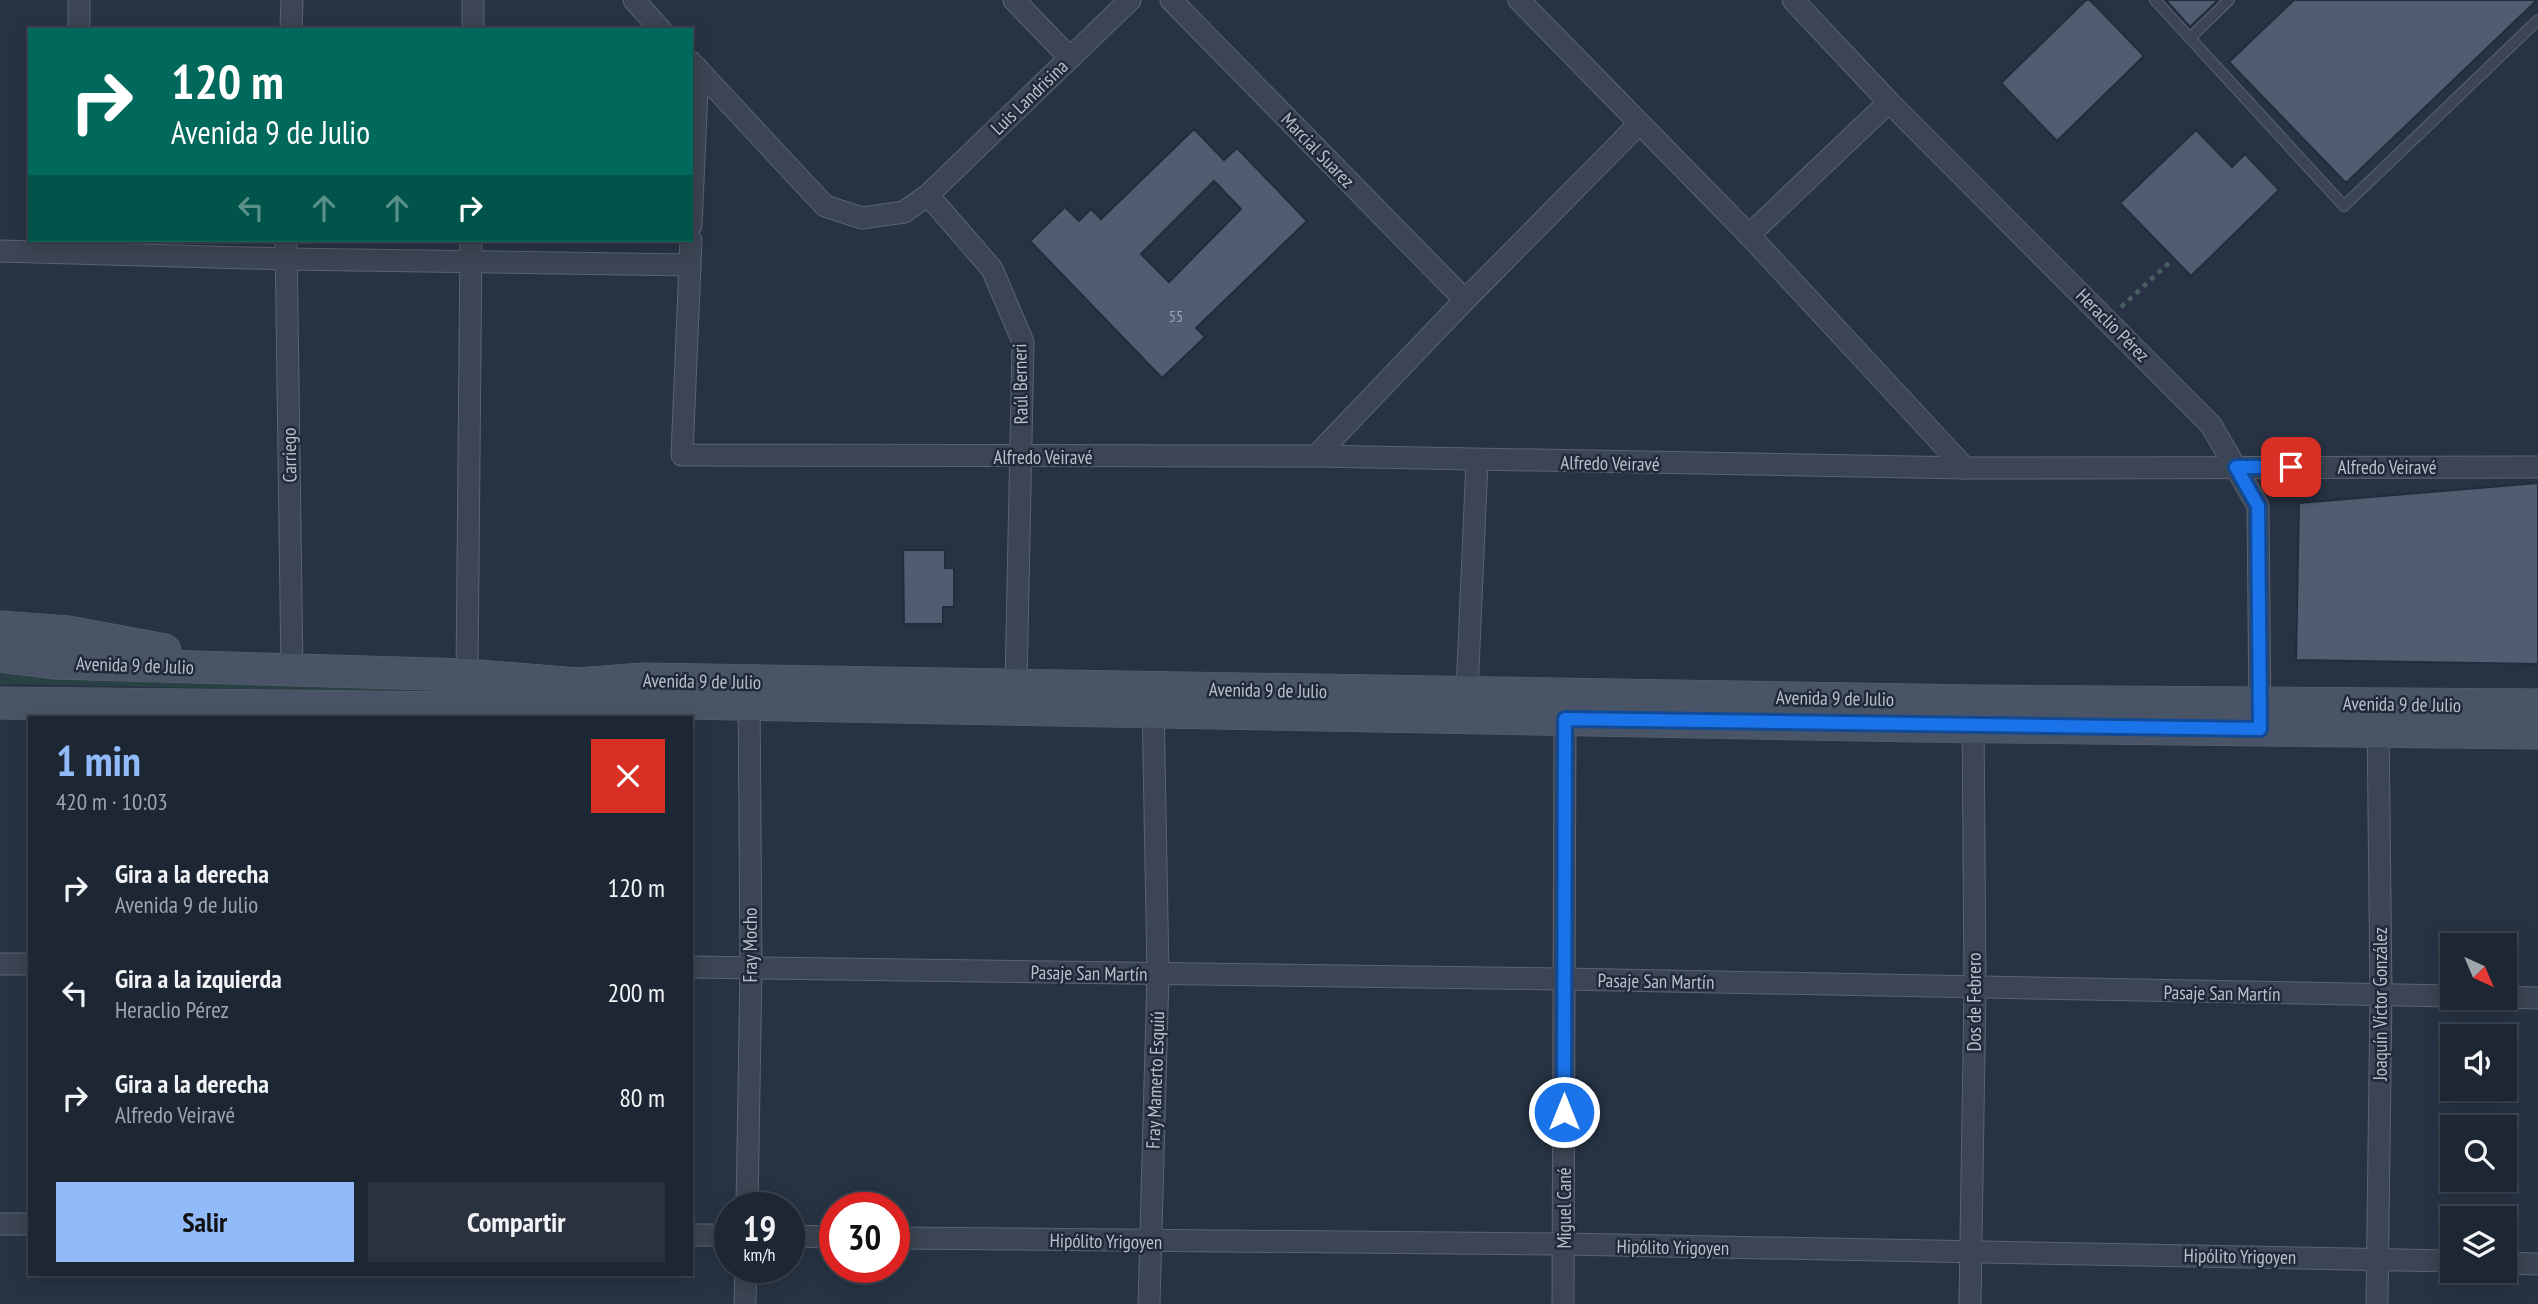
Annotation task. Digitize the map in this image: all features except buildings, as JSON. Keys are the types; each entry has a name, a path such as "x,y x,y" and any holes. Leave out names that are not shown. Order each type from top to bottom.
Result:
{"main road":[{"path":"0,627 68,632 281,670"},
{"name":"Avenida 9 de Julio","path":"0,656 55,663 467,675 577,684 643,679 749,693 1973,714 2378,717 2538,705"},
{"name":"Avenida 9 de Julio","path":"0,703 106,702 454,708 749,693 1016,685 1153,700 1467,692 1565,706"},
{"path":"0,710 50,704"},
{"name":"Avenida 9 de Julio","path":"2378,717 2538,733"}],"street":[{"path":"79,0 79,28"},
{"path":"291,28 292,0"},
{"path":"473,0 473,28"},
{"path":"634,0 660,28"},
{"path":"1014,0 1070,58"},
{"name":"Luis Landrisina","path":"694,65 825,206 862,218 905,212 928,195 1130,0"},
{"name":"Marcial Suarez","path":"1171,0 1465,300"},
{"path":"1519,0 1638,125 1749,235 1965,468"},
{"name":"Heraclio Pérez","path":"1793,0 1889,102 2211,425 2258,506 2260,716"},
{"path":"693,118 694,65"},
{"path":"1749,235 1889,102"},
{"path":"1316,456 1638,125"},
{"name":"Raúl Berneri","path":"928,195 992,269 1023,342 1016,685"},
{"path":"0,251 76,246 471,250 690,265 691,242"},
{"name":"Carriego","path":"281,670 286,250"},
{"path":"467,675 471,250"},
{"name":"Alfredo Veiravé","path":"690,265 682,455 1316,456 1965,468 2538,467"},
{"path":"1467,692 1476,461"},
{"name":"Fray Mocho","path":"747,1192 751,967 749,693"},
{"name":"Fray Mamerto Esquiú","path":"1149,1304 1158,974 1153,700"},
{"name":"Miguel Cané","path":"1563,1304 1565,706"},
{"name":"Dos de Febrero","path":"1970,1304 1975,988 1973,714"},
{"name":"Joaquín Víctor González","path":"2377,1304 2381,995 2378,717"},
{"path":"0,964 28,964"},
{"name":"Pasaje San Martín","path":"693,967 1563,979 2440,996"},
{"path":"2517,997 2538,998"},
{"path":"0,1224 28,1224"},
{"path":"693,1234 714,1235"},
{"name":"Hipólito Yrigoyen","path":"910,1238 1564,1244 1971,1254 2440,1261"},
{"path":"2517,1263 2538,1264"},
{"path":"745,1304 746,1283"}],"lane":[{"path":"2155,0 2344,206 2538,20"},
{"path":"2191,37 2229,0"}],"path":[{"path":"2108,320 2170,262"}],"green space":[{"path":"0,671 484,686 506,694 0,684"}],"route":[{"path":"1564,1112 1565,719 2260,729 2258,506 2236,467 2291,467"}]}
